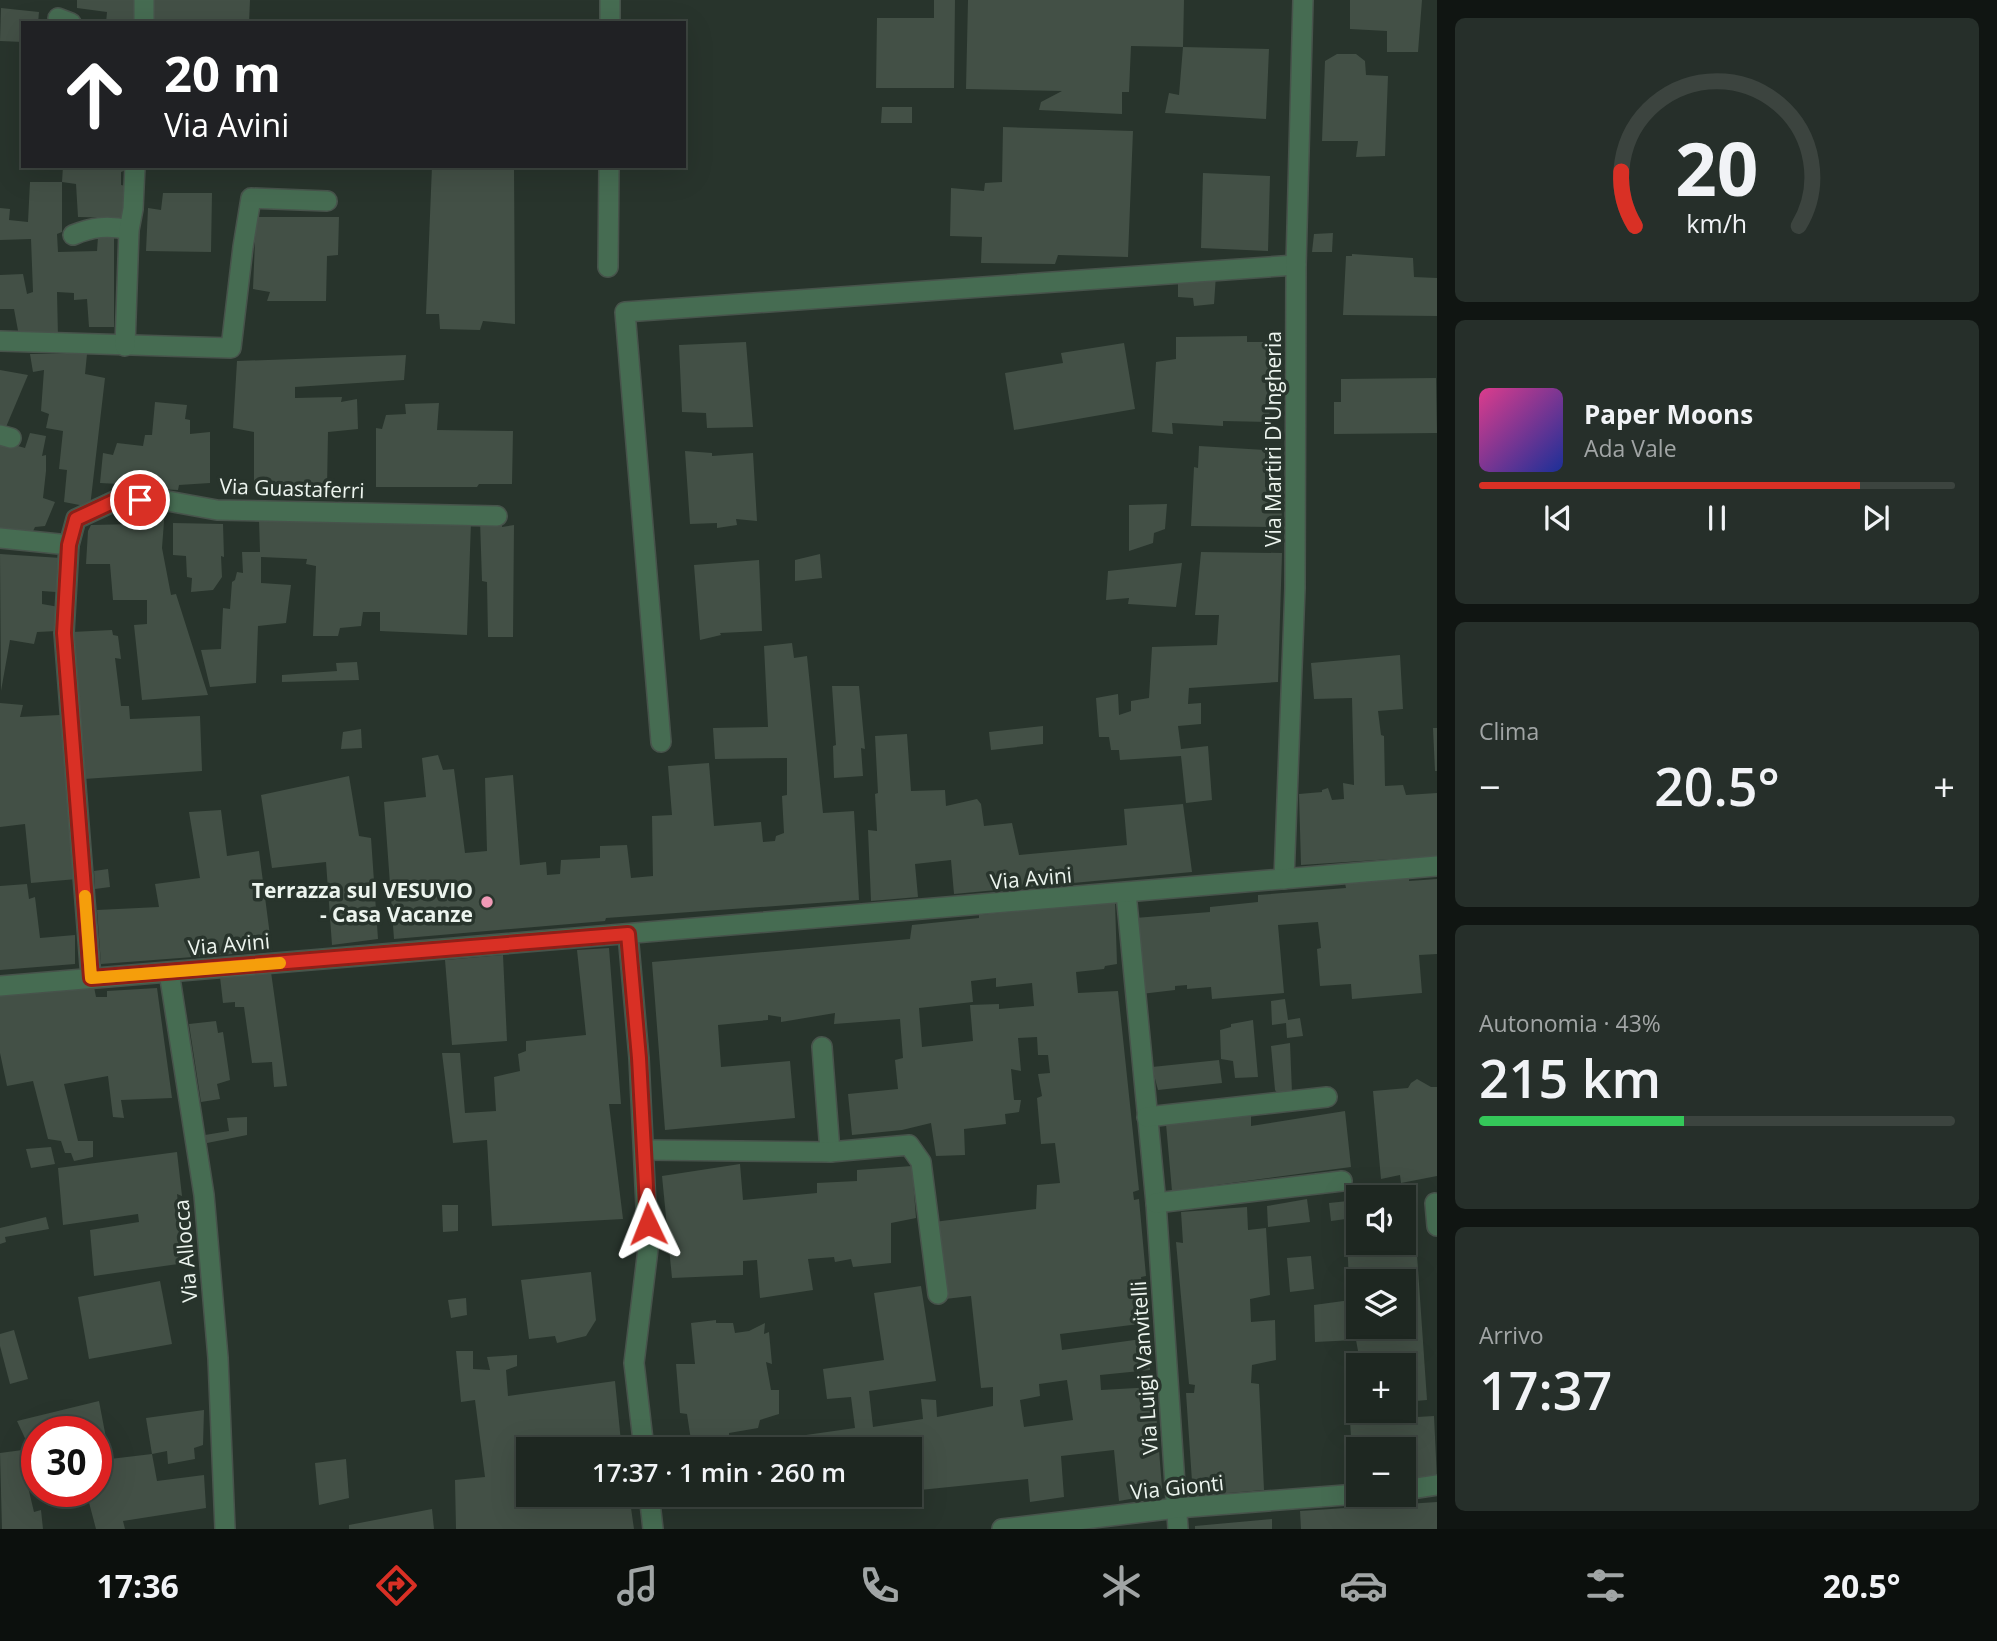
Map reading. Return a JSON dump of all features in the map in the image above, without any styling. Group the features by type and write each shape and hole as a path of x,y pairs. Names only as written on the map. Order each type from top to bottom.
{"street":[{"path":"144,0 144,21"},
{"path":"610,0 610,21"},
{"name":"Via Martiri D'Ungheria","path":"1284,878 1295,589 1296,265 1303,0"},
{"path":"125,346 129,230 135,168"},
{"path":"608,267 609,168"},
{"path":"0,341 231,348 251,198 327,201"},
{"path":"73,235 88,229 111,226 129,230"},
{"path":"660,742 625,312 1296,265"},
{"name":"Via Guastaferri","path":"91,978 64,633 69,545 76,519 119,499 162,500 217,510 497,516"},
{"path":"0,538 69,545"},
{"name":"Via Avini","path":"0,986 1437,866"},
{"name":"Via Luigi Vanvitelli","path":"1126,893 1156,1203 1178,1529"},
{"path":"628,934 645,1150 648,1249 634,1363 643,1437"},
{"name":"Via Allocca","path":"169,972 204,1195 218,1358 225,1529"},
{"path":"822,1047 830,1152"},
{"path":"1147,1116 1327,1097"},
{"path":"645,1150 830,1152 909,1145 921,1162 938,1294"},
{"path":"1156,1203 1342,1181"},
{"path":"1435,1203 1437,1226"},
{"path":"1416,1488 1437,1485"},
{"name":"Via Gionti","path":"1002,1529 1177,1508 1346,1495"},
{"path":"650,1507 653,1529"}],"building":[{"path":"77,0 137,0 135,21 106,21 107,12 77,8"},
{"path":"153,0 250,0 249,21 151,21"},
{"path":"934,0 955,0 954,88 876,88 877,18 934,18"},
{"path":"968,0 1184,0 1183,47 1131,46 1129,92 1122,92 1122,114 1039,110 1041,102 1062,91 966,89"},
{"path":"1350,0 1422,0 1418,52 1387,52 1387,31 1350,29"},
{"path":"1,8 39,12 38,21 21,21 21,42 0,41"},
{"path":"1183,47 1269,49 1266,119 1165,113 1169,93 1179,95"},
{"path":"1337,54 1356,54 1365,61 1366,75 1388,76 1385,156 1356,157 1358,141 1322,141 1325,61"},
{"path":"882,107 912,107 912,123 881,123"},
{"path":"1003,127 1133,131 1128,257 1058,255 1055,264 981,263 982,237 950,236 951,188 984,191 985,183 1002,182"},
{"path":"63,168 126,168 121,172 121,185 126,186 125,218 78,217 76,184 62,182"},
{"path":"432,168 514,168 515,324 483,321 480,330 440,329 439,314 426,314"},
{"path":"1203,173 1270,176 1268,251 1201,248"},
{"path":"30,182 62,182 62,232 57,234 58,252 97,251 98,237 114,238 114,327 89,327 87,299 74,300 74,293 57,292 58,337 19,336 14,309 0,309 0,275 23,274 27,294 33,292 31,239 0,240 0,208 10,209 9,220 28,222"},
{"path":"163,193 212,193 211,252 146,251 148,208 161,210"},
{"path":"256,217 339,217 338,255 327,256 326,301 267,301 270,292 253,289"},
{"path":"1333,233 1332,252 1312,252 1314,234"},
{"path":"1352,254 1413,258 1414,277 1437,278 1437,316 1343,315 1346,256"},
{"path":"1216,275 1214,304 1194,306 1193,298 1178,297 1178,279"},
{"path":"1247,336 1247,342 1273,342 1269,422 1223,421 1223,426 1172,423 1173,434 1152,432 1156,362 1176,359 1176,337"},
{"path":"746,342 753,427 707,428 706,413 682,412 679,345"},
{"path":"1124,343 1135,409 1014,430 1005,373 1063,363 1061,353"},
{"path":"30,354 87,354 85,374 105,378 90,507 64,502 67,470 59,469 63,431 46,428 49,414 41,411 44,370 33,372"},
{"path":"406,355 404,380 295,387 295,398 342,397 341,402 357,399 358,429 328,432 327,488 254,487 254,432 233,428 237,361"},
{"path":"0,370 28,375 6,427 0,425"},
{"path":"1436,378 1437,433 1334,434 1334,402 1341,402 1341,379"},
{"path":"155,402 187,405 185,419 190,420 190,434 210,432 210,483 179,485 178,490 157,489 157,486 100,483 103,453 113,455 117,443 143,446 145,435 152,435"},
{"path":"439,403 437,430 513,431 512,484 479,484 477,487 376,487 376,428 382,429 386,415 406,414 405,404"},
{"path":"30,433 46,436 42,456 46,455 43,498 55,502 45,526 35,527 30,537 0,532 0,441 25,448"},
{"path":"1199,446 1265,450 1265,487 1283,487 1281,527 1191,526 1194,467 1198,468"},
{"path":"685,451 712,453 712,456 753,453 757,521 736,519 737,525 717,528 717,523 690,524"},
{"path":"1167,504 1165,529 1154,533 1153,543 1129,551 1129,505"},
{"path":"139,505 165,508 162,548 171,595 176,594 208,695 142,700 134,625 147,624 147,600 113,600 110,564 86,564 88,531 91,525 137,524"},
{"path":"259,520 471,522 467,635 380,631 380,612 363,612 361,626 340,628 338,636 313,636 316,566 306,564 307,559 261,557 261,583 291,585 286,623 258,626 256,683 210,687 201,650 221,649 223,608 230,609 232,582 237,572 243,573 242,552 260,552"},
{"path":"480,520 502,521 502,527 514,525 513,637 488,637 487,582 482,581"},
{"path":"173,523 223,524 222,577 213,590 191,592 192,578 187,577 186,556 173,555"},
{"path":"1201,552 1282,553 1278,682 1189,688 1188,704 1201,703 1201,724 1178,726 1181,749 1208,746 1212,800 1186,803 1181,756 1120,760 1119,750 1111,750 1109,737 1099,737 1096,698 1118,694 1119,715 1131,711 1131,701 1149,698 1152,647 1217,645 1219,615 1195,615"},
{"path":"0,554 61,558 56,592 42,591 42,604 59,607 57,631 37,632 34,644 10,640 1,691"},
{"path":"820,554 822,578 795,581 795,560"},
{"path":"759,560 762,631 720,633 721,635 700,640 694,565"},
{"path":"1182,563 1176,607 1128,604 1129,598 1106,600 1108,571"},
{"path":"112,630 113,635 118,636 121,659 115,658 121,706 129,706 130,719 200,716 202,771 84,779 72,632"},
{"path":"792,643 794,658 807,656 823,813 854,811 859,900 606,918 605,921 394,939 384,802 426,797 422,758 438,755 443,770 454,769 465,853 487,851 485,778 513,775 520,865 546,862 547,875 560,874 561,860 600,858 600,846 627,845 631,878 653,876 652,816 672,815 668,766 709,763 714,826 761,822 763,842 775,841 776,836 784,833 782,796 787,795 787,758 715,759 713,728 768,727 764,646"},
{"path":"1400,655 1403,709 1378,711 1381,735 1384,736 1385,786 1403,785 1406,795 1437,793 1437,856 1301,865 1299,794 1322,792 1328,788 1332,800 1344,799 1343,783 1354,785 1352,698 1314,699 1311,663"},
{"path":"357,662 359,680 282,682 282,675 337,671 336,663"},
{"path":"832,686 859,686 865,749 861,748 863,776 834,778 833,746 836,745"},
{"path":"0,703 23,705 20,717 60,715 77,879 31,883 25,824 0,827"},
{"path":"1043,726 1043,744 991,750 989,732"},
{"path":"1433,728 1437,728 1437,771 1435,771"},
{"path":"361,729 362,748 341,749 343,732"},
{"path":"907,734 911,791 945,790 946,806 977,799 981,804 984,826 1012,823 1019,855 1127,845 1124,809 1183,804 1192,872 954,894 951,860 915,864 918,897 871,901 868,830 877,831 875,736"},
{"path":"349,776 359,836 371,838 378,939 332,945 326,862 272,868 261,795"},
{"path":"221,810 227,856 259,851 272,951 101,964 97,910 159,907 155,884 200,878 189,812"},
{"path":"108,869 110,887 95,889 94,871"},
{"path":"1409,877 1409,881 1437,879 1437,954 1419,955 1422,993 1352,999 1351,984 1320,986 1317,949 1321,948 1318,922 1278,925 1284,993 1212,999 1211,987 1187,989 1187,985 1175,986 1175,990 1141,994 1135,918 1210,912 1210,907 1258,902 1258,895 1346,888 1345,883"},
{"path":"27,884 29,899 35,897 40,938 75,935 75,964 0,970 0,886"},
{"path":"1115,902 1117,964 1105,966 1104,969 1076,972 1078,993 1118,991 1139,1190 1133,1192 1134,1200 1139,1199 1146,1276 1141,1277 1144,1300 1148,1299 1147,1323 1060,1334 1062,1350 1149,1338 1150,1370 1100,1375 1101,1390 1154,1387 1162,1488 1158,1494 1119,1501 1114,1450 1061,1456 1064,1497 1030,1502 1028,1479 922,1490 922,1437 806,1437 855,1428 851,1397 827,1399 823,1369 884,1360 874,1293 921,1286 936,1381 869,1391 873,1427 923,1419 921,1399 936,1400 937,1417 993,1406 993,1387 981,1388 971,1296 945,1299 934,1222 1036,1209 1037,1185 1060,1183 1055,1143 1041,1144 1037,1098 1042,1096 1038,1074 1050,1073 1048,1055 1038,1055 1037,1037 1018,1038 1021,1071 1011,1069 1014,1100 1021,1100 1019,1112 1005,1114 1006,1124 964,1129 965,1155 936,1156 931,1123 902,1130 852,1135 848,1094 898,1089 895,1060 903,1058 900,1019 834,1024 835,1013 781,1022 781,1017 768,1015 768,1020 718,1025 721,1067 790,1061 795,1118 665,1130 652,962 910,939 912,925 979,918 979,915","holes":["996,978 996,987 1032,983 1034,1006 999,1009 999,1004 970,1005 973,1041 922,1047 919,1008 973,1002 971,981","1067,1380 1073,1420 1024,1427 1020,1400 1040,1396 1039,1384"]},
{"path":"609,948 621,1104 609,1104 623,1219 492,1226 487,1140 453,1143 442,1053 460,1053 465,1113 496,1111 494,1077 520,1071 518,1054 526,1051 526,1041 586,1035 577,950"},
{"path":"503,955 507,1041 452,1045 445,960"},
{"path":"271,972 287,1086 274,1087 272,1062 252,1063 244,1007 235,1007 235,1002 223,1003 220,977"},
{"path":"94,987 96,997 107,997 107,991 157,988 172,1098 121,1100 124,1118 113,1117 108,1076 64,1084 78,1141 93,1141 93,1157 74,1161 71,1153 65,1153 61,1141 48,1139 33,1081 7,1086 0,1053 0,996"},
{"path":"1285,999 1288,1020 1300,1018 1303,1036 1287,1038 1286,1023 1272,1025 1271,1001"},
{"path":"1253,1020 1258,1077 1235,1078 1233,1061 1221,1059 1220,1030 1231,1027 1231,1024"},
{"path":"216,1021 218,1033 223,1032 230,1080 217,1084 220,1099 201,1102 189,1024"},
{"path":"1290,1043 1292,1093 1278,1094 1275,1090 1271,1046"},
{"path":"1219,1060 1222,1083 1158,1090 1152,1067"},
{"path":"1417,1079 1431,1087 1437,1087 1437,1176 1401,1183 1400,1175 1381,1179 1373,1091 1408,1088"},
{"path":"1345,1111 1351,1167 1172,1191 1166,1124 1251,1116 1251,1126"},
{"path":"247,1117 247,1135 207,1143 205,1135 229,1131 227,1118"},
{"path":"51,1147 55,1164 31,1168 26,1149"},
{"path":"177,1152 182,1196 177,1194 185,1263 94,1276 90,1230 139,1222 138,1214 63,1225 58,1168"},
{"path":"740,1164 743,1200 817,1193 817,1183 857,1181 857,1170 912,1166 916,1218 891,1223 891,1263 853,1267 851,1259 835,1262 834,1257 808,1259 813,1290 760,1298 757,1260 743,1261 743,1275 672,1278 662,1176"},
{"path":"1307,1199 1310,1222 1268,1227 1267,1206"},
{"path":"1346,1201 1346,1219 1331,1221 1329,1203"},
{"path":"442,1205 458,1205 458,1231 443,1232"},
{"path":"1247,1207 1248,1230 1266,1228 1270,1295 1250,1299 1251,1322 1275,1320 1276,1360 1252,1365 1251,1383 1259,1384 1264,1490 1193,1496 1186,1393 1194,1393 1195,1385 1189,1384 1176,1242 1183,1243 1181,1212"},
{"path":"46,1217 49,1229 5,1237 6,1242 0,1244 0,1228"},
{"path":"1416,1240 1427,1400 1416,1401 1416,1353 1358,1353 1356,1340 1315,1342 1314,1305 1346,1301 1346,1339 1416,1339 1416,1269 1348,1269 1348,1255 1416,1255"},
{"path":"1311,1256 1314,1289 1290,1292 1287,1258"},
{"path":"591,1272 596,1320 586,1336 557,1343 555,1336 529,1339 521,1280"},
{"path":"160,1281 172,1344 89,1359 78,1297"},
{"path":"466,1298 467,1315 451,1318 448,1300"},
{"path":"716,1320 716,1323 733,1323 735,1333 749,1331 765,1323 764,1334 769,1332 772,1364 766,1362 771,1390 779,1390 779,1414 760,1420 758,1428 729,1433 729,1437 690,1437 687,1414 680,1413 676,1364 695,1364 691,1323"},
{"path":"14,1330 28,1379 10,1384 0,1346 0,1334"},
{"path":"456,1351 473,1351 473,1369 490,1370 487,1357 517,1355 517,1366 506,1370 508,1396 615,1381 621,1437 516,1437 516,1507 631,1507 634,1529 456,1529 455,1480 485,1477 475,1400 461,1402"},
{"path":"99,1401 102,1416 38,1416"},
{"path":"204,1410 203,1445 194,1448 195,1459 168,1464 167,1451 152,1454 146,1418"},
{"path":"1434,1416 1437,1479 1416,1481 1416,1437 1351,1437 1350,1423 1416,1423 1416,1417"},
{"path":"21,1450 21,1507 33,1507 34,1512 41,1510 43,1529 2,1529 0,1453"},
{"path":"152,1454 157,1481 204,1475 206,1508 123,1521 125,1529 96,1529 90,1507 112,1507 112,1459"},
{"path":"346,1459 349,1498 319,1505 315,1463"},
{"path":"1437,1502 1437,1529 1301,1529 1300,1511 1416,1507 1416,1503"},
{"path":"432,1509 434,1529 349,1529 349,1525"},
{"path":"1272,1519 1272,1529 1195,1529 1195,1526"}],"slow traffic":[{"path":"85,896 91,978 280,963"}],"place":[{"name":"Terrazza sul VESUVIO - Casa Vacanze","path":"487,902"}],"route":[{"path":"140,500 119,499 76,519 69,545 64,633 91,978 628,934 639,1058 648,1224"}]}
